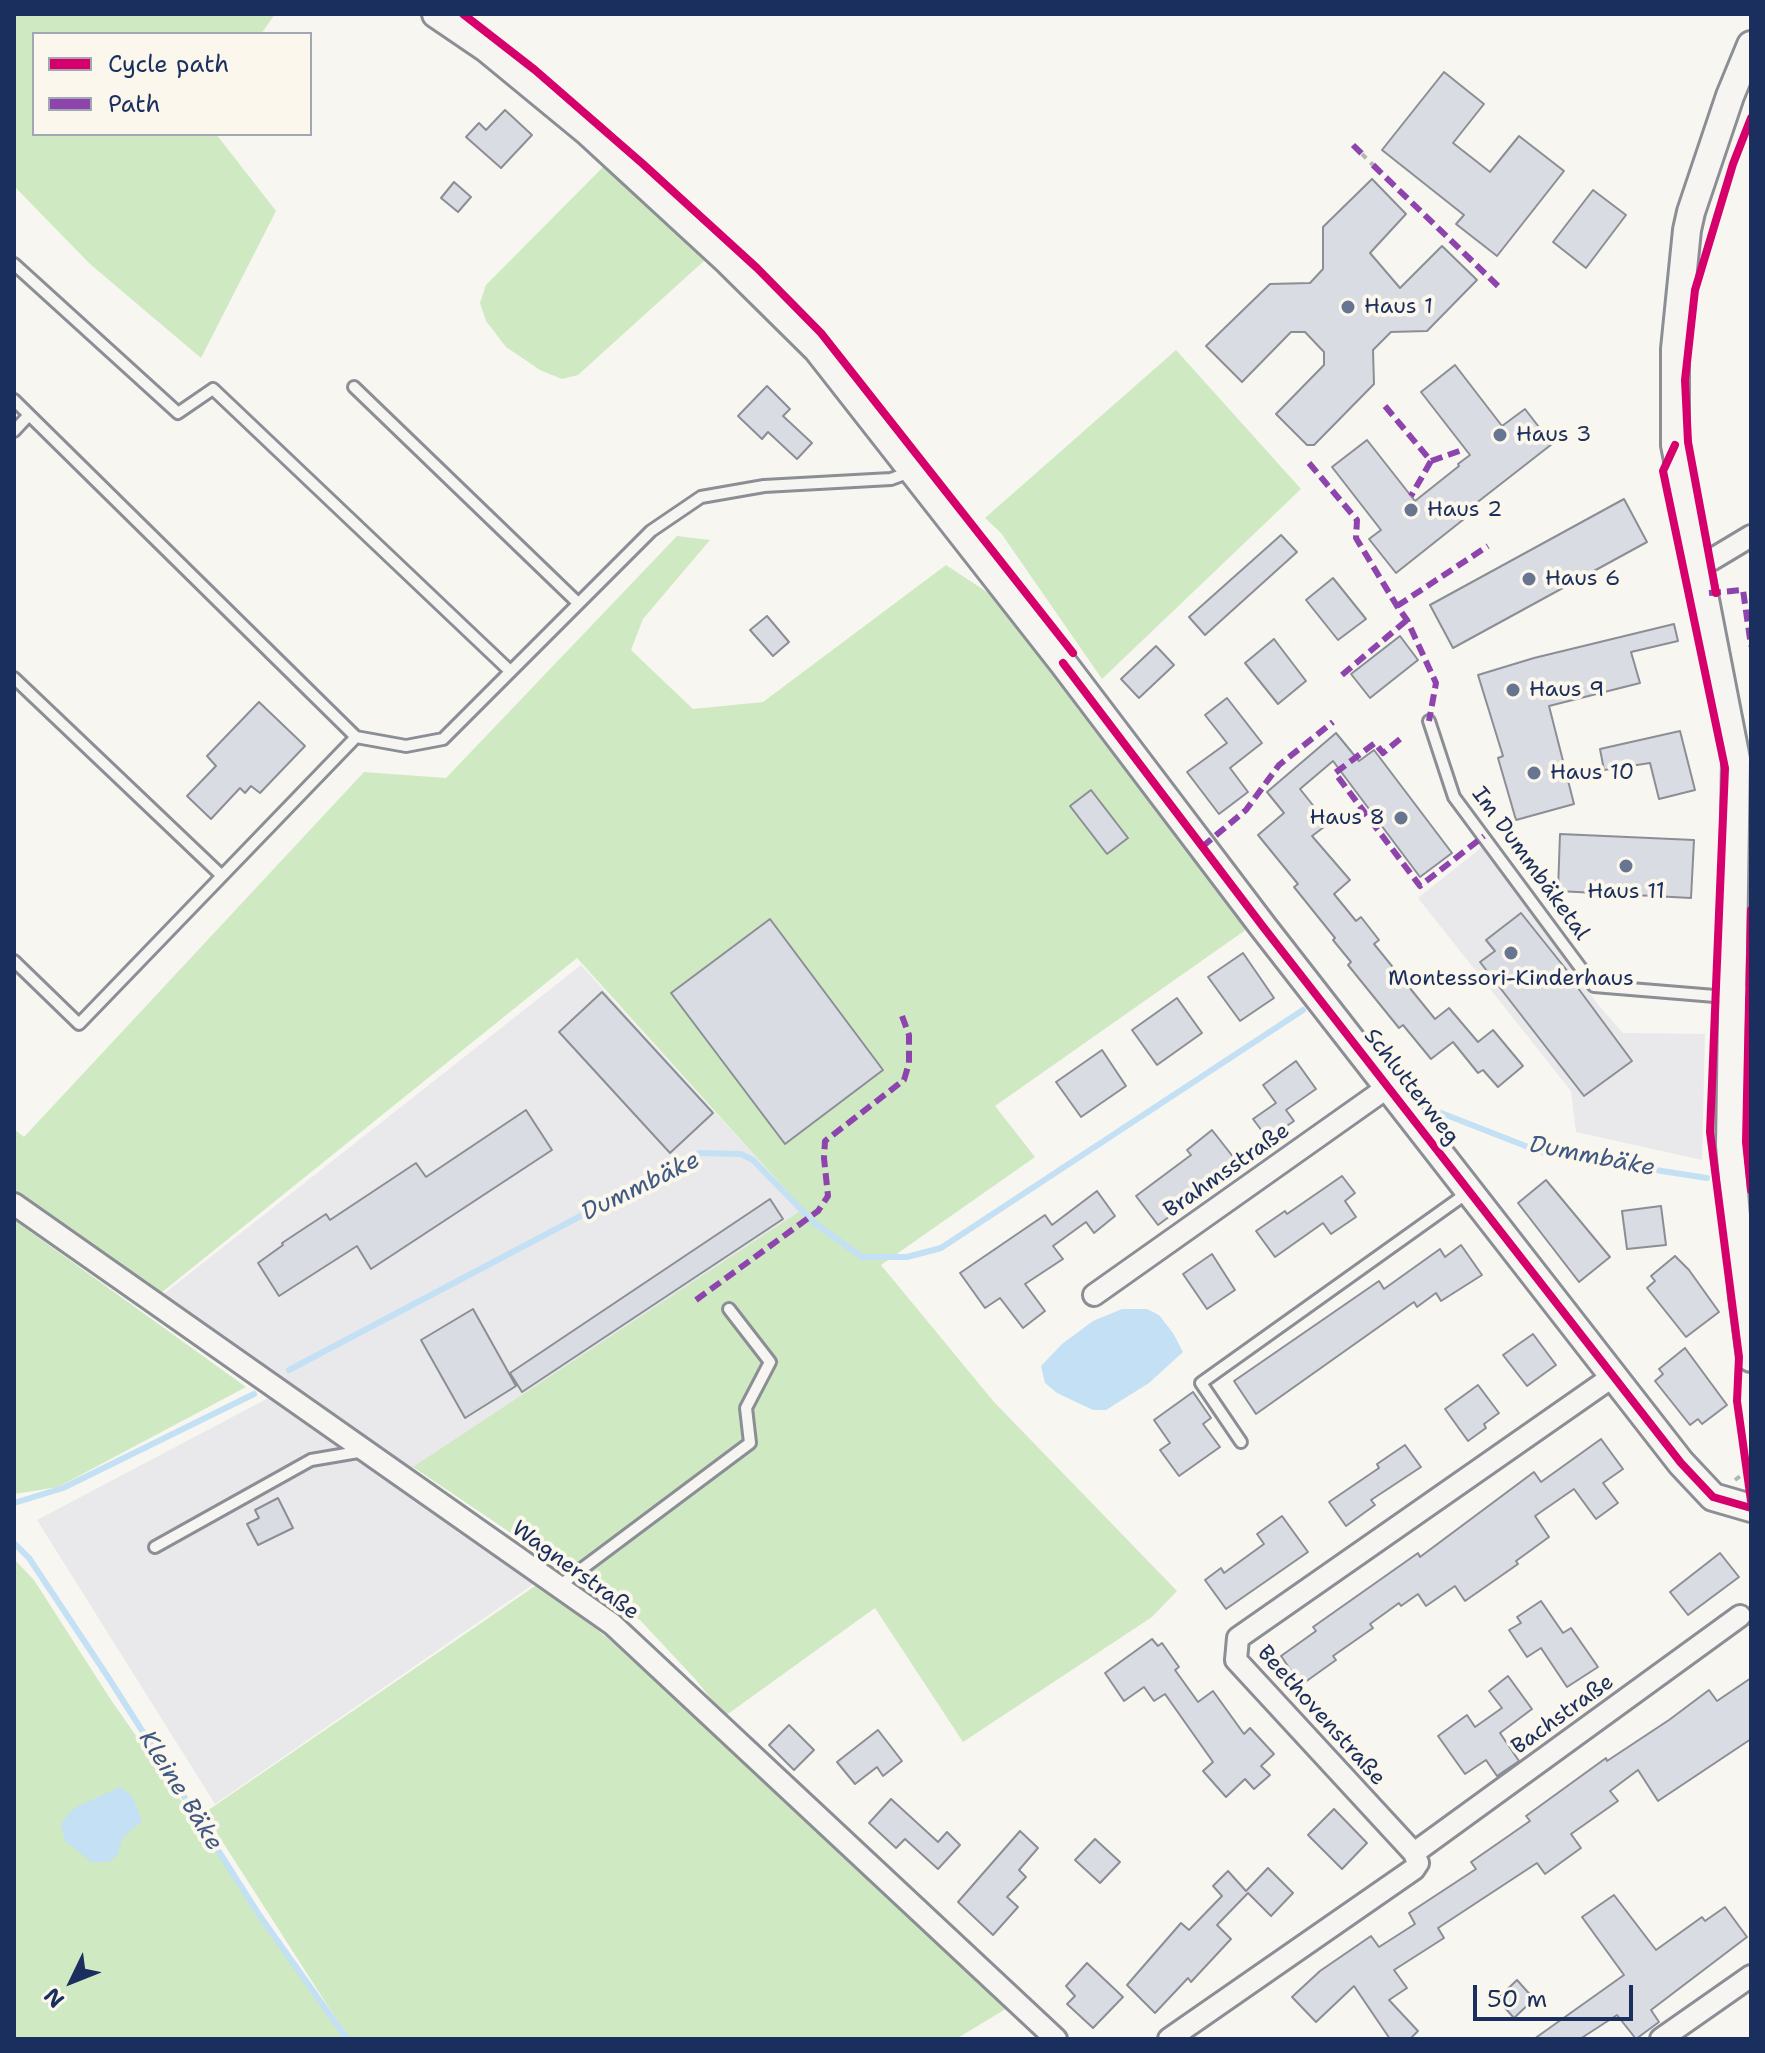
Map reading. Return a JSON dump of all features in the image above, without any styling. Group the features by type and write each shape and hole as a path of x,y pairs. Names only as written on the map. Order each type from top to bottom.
{"street":[{"name":"Schlutterweg","path":"436,14 486,48 588,132 728,261 817,349 1612,1377 1704,1489 1722,1501 1751,1508"},
{"path":"1751,45 1730,96 1691,212 1675,349 1675,445 1736,759 1743,991 1730,1145 1751,1358"},
{"path":"1698,562 1711,560 1751,536"},
{"name":"Brahmsstraße","path":"1094,1295 1388,1087"},
{"name":"Wagnerstraße","path":"14,1204 612,1624 1056,2039"},
{"name":"Beethovenstraße","path":"1414,1853 1236,1660 1238,1638 1612,1377"},
{"name":"Bachstraße","path":"1414,1853 1740,1616"},
{"path":"1169,2039 1414,1869 1418,1863 1414,1853"},
{"path":"1661,2039 1751,1976"}],"lane":[{"path":"14,264 178,413 213,389 510,671"},
{"path":"354,387 578,603"},
{"path":"14,400 356,737 406,746 443,739 651,531 701,497 764,486 891,479 913,470"},
{"path":"14,431 29,415"},
{"path":"14,678 221,875"},
{"name":"Im Dummbäketal","path":"1429,721 1454,797 1594,986 1715,996 1743,991"},
{"path":"14,961 79,1024 356,737"},
{"path":"1241,1442 1201,1383 1470,1191"},
{"path":"559,1586 750,1443 746,1408 770,1362 729,1309"},
{"path":"155,1547 311,1460 366,1451"}],"path":[{"path":"1362,154 1373,165"}],"shaded area":[{"name":"Montessori-Kinderhaus","path":"1482,847 1600,1007 1623,1033 1705,1034 1702,1160 1576,1132 1571,1091 1418,898"},
{"path":"581,965 803,1209 392,1482 535,1583 215,1804 37,1520 293,1385 161,1296"}],"green space":[{"path":"14,14 275,14 262,32 32,32 32,136 218,136 276,211 201,358 90,264 14,186"},
{"path":"605,165 705,260 578,375 562,379 540,370 506,347 486,321 480,303 486,285"},
{"path":"1176,350 1301,489 1102,679 1001,533 985,518"},
{"path":"677,536 710,540 643,619 631,650 693,709 763,702 946,565 993,596 1078,702 1247,929 995,1106 1035,1157 881,1265 994,1402 1177,1591 1152,1617 963,1742 875,1608 725,1716 640,1620 413,1467 803,1209 577,958 156,1297 14,1194 14,1129 24,1137 364,772 446,778","holes":["770,919 883,1070 785,1144 671,993"]},
{"path":"14,1220 246,1387 58,1487 14,1494"},
{"path":"14,1559 34,1580 111,1700 348,2039 14,2039"},
{"path":"538,1584 610,1640 687,1710 712,1726 1009,2007 956,2039 349,2039 204,1813"}],"water":[{"path":"1122,1309 1147,1309 1159,1315 1183,1352 1149,1383 1106,1410 1093,1410 1057,1393 1045,1383 1041,1366 1062,1344 1093,1321"},
{"path":"120,1787 132,1796 142,1821 123,1837 117,1856 108,1862 92,1862 65,1841 61,1824 74,1808"}],"building":[{"path":"1444,72 1484,104 1453,143 1490,172 1519,136 1564,171 1497,256 1456,224 1464,215 1382,150"},
{"path":"505,110 532,135 501,168 466,137 479,123 486,130"},
{"name":"Haus 1","path":"1372,179 1406,214 1370,253 1400,288 1442,246 1477,280 1427,331 1391,332 1373,350 1374,384 1314,445 1307,445 1276,414 1324,365 1324,352 1305,332 1291,332 1242,382 1206,346 1270,284 1310,283 1323,269 1323,227"},
{"path":"454,182 471,197 458,212 441,198"},
{"path":"1593,190 1626,215 1586,268 1553,242"},
{"path":"1455,365 1502,426 1525,409 1552,444 1461,515 1464,519 1396,573 1369,539 1381,530 1332,467 1367,440 1415,501 1459,466 1470,455 1421,392"},
{"path":"767,386 790,409 783,416 812,443 797,459 768,432 762,439 738,416"},
{"name":"Haus 6","path":"1624,499 1647,542 1453,648 1430,605"},
{"path":"1281,535 1297,552 1205,635 1189,617"},
{"path":"1333,578 1366,619 1338,640 1306,600"},
{"path":"767,616 789,642 773,656 750,630"},
{"path":"1674,624 1678,641 1631,652 1640,683 1549,706 1574,804 1516,820 1498,758 1503,756 1478,675"},
{"path":"1400,636 1418,660 1370,698 1351,674"},
{"path":"1274,639 1306,681 1278,704 1245,663"},
{"path":"1156,646 1174,665 1139,698 1121,679"},
{"path":"1227,698 1262,743 1230,768 1248,792 1219,814 1187,772 1227,743 1205,715"},
{"path":"259,702 305,746 260,793 251,786 245,793 240,788 211,819 187,796 216,766 207,756"},
{"path":"1680,731 1695,790 1659,799 1650,763 1604,770 1600,749"},
{"path":"1336,733 1359,761 1374,750 1452,853 1420,877 1333,761 1300,789 1328,824 1312,836 1350,880 1334,894 1356,921 1361,917 1379,940 1374,944 1435,1019 1449,1008 1478,1042 1493,1030 1523,1066 1498,1087 1483,1070 1478,1073 1453,1042 1431,1059 1403,1025 1399,1028 1348,965 1351,962 1333,940 1335,938 1294,887 1298,884 1258,835 1284,813 1267,792"},
{"path":"1091,790 1128,838 1107,854 1070,806"},
{"name":"Haus 11","path":"1560,834 1694,840 1691,898 1558,891"},
{"path":"1521,913 1577,983 1632,1061 1584,1096 1480,962 1495,951 1486,940"},
{"path":"770,919 883,1070 785,1144 671,993"},
{"path":"1243,953 1274,998 1240,1021 1208,977"},
{"path":"602,992 713,1113 670,1153 559,1032"},
{"path":"1177,998 1202,1033 1157,1065 1132,1030"},
{"path":"1102,1050 1126,1086 1081,1117 1056,1082"},
{"path":"1296,1061 1316,1089 1286,1110 1294,1121 1268,1139 1253,1119 1276,1103 1263,1085"},
{"path":"526,1110 552,1150 371,1269 357,1246 279,1296 258,1263 282,1243 326,1214 330,1220 416,1163 426,1177"},
{"path":"1212,1130 1234,1158 1189,1193 1193,1199 1158,1225 1136,1196 1191,1155 1187,1150"},
{"path":"1342,1176 1355,1193 1345,1201 1356,1217 1331,1234 1323,1223 1275,1257 1256,1231"},
{"path":"1546,1180 1610,1257 1579,1282 1518,1203"},
{"path":"1097,1191 1115,1216 1094,1233 1086,1222 1053,1246 1063,1259 1025,1284 1045,1311 1023,1328 1000,1298 985,1308 960,1273 1045,1215 1052,1225"},
{"path":"770,1199 783,1219 522,1392 510,1373"},
{"path":"1661,1206 1666,1245 1627,1249 1622,1211"},
{"path":"1461,1245 1482,1275 1441,1301 1436,1293 1417,1307 1414,1302 1256,1414 1234,1381 1379,1281 1384,1289 1440,1249 1445,1257"},
{"path":"1212,1254 1235,1290 1207,1309 1183,1274"},
{"path":"1675,1256 1719,1312 1686,1337 1647,1288 1655,1281 1651,1276"},
{"path":"473,1309 516,1386 465,1418 421,1340"},
{"path":"1533,1334 1556,1365 1527,1386 1503,1355"},
{"path":"1685,1348 1727,1405 1702,1424 1698,1419 1690,1425 1655,1381 1663,1374 1659,1369"},
{"path":"1478,1385 1499,1413 1484,1424 1486,1428 1468,1441 1445,1409"},
{"path":"1193,1392 1211,1418 1203,1424 1220,1447 1179,1476 1160,1450 1170,1443 1154,1420"},
{"path":"1601,1439 1623,1469 1603,1483 1618,1503 1596,1519 1574,1489 1535,1516 1549,1537 1516,1561 1518,1564 1465,1601 1455,1586 1426,1606 1418,1594 1401,1606 1399,1603 1370,1624 1373,1628 1333,1656 1336,1660 1301,1685 1281,1656 1316,1631 1313,1627 1418,1553 1420,1557 1534,1472 1541,1482"},
{"path":"1405,1445 1421,1467 1371,1500 1375,1505 1346,1526 1329,1502 1379,1468 1377,1464"},
{"path":"278,1498 293,1528 258,1545 247,1524 259,1518 255,1510"},
{"path":"1282,1516 1308,1552 1226,1609 1205,1580 1221,1568 1224,1573 1264,1544 1257,1534"},
{"path":"1720,1553 1739,1577 1688,1615 1670,1592"},
{"path":"1541,1601 1563,1633 1571,1628 1598,1667 1567,1687 1541,1648 1527,1657 1509,1630 1521,1623 1517,1617"},
{"path":"1152,1639 1158,1646 1162,1643 1179,1667 1175,1670 1198,1702 1213,1691 1244,1734 1250,1728 1274,1754 1261,1766 1270,1775 1254,1789 1245,1779 1226,1797 1203,1771 1213,1762 1165,1694 1154,1701 1144,1687 1124,1701 1105,1673"},
{"path":"1508,1676 1532,1709 1500,1733 1519,1761 1497,1776 1486,1760 1465,1774 1438,1736 1467,1715 1475,1727 1502,1708 1489,1691"},
{"path":"1751,1678 1751,1739 1658,1801 1638,1770 1610,1791 1618,1801 1571,1834 1581,1848 1545,1874 1537,1863 1438,1928 1444,1938 1394,1970 1407,1988 1389,2000 1418,2031 1410,2039 1390,2039 1354,1986 1316,2022 1292,1997 1320,1971 1371,1936 1379,1947 1415,1924 1409,1913 1476,1869 1471,1862 1530,1821 1526,1816 1606,1758 1607,1761 1709,1690 1717,1701"},
{"path":"789,1725 814,1750 794,1770 769,1745"},
{"path":"878,1730 902,1761 883,1776 877,1767 855,1784 837,1762"},
{"path":"891,1799 938,1842 947,1832 960,1845 938,1869 905,1839 896,1848 869,1823"},
{"path":"1334,1809 1367,1843 1342,1869 1308,1835"},
{"path":"1020,1831 1038,1848 1019,1870 1026,1877 1007,1897 1018,1907 993,1935 958,1902"},
{"path":"1095,1839 1120,1862 1100,1883 1075,1860"},
{"path":"1268,1868 1293,1893 1271,1916 1248,1893 1217,1925 1231,1939 1191,1982 1188,1978 1155,2013 1127,1985 1181,1923 1189,1930 1222,1896 1213,1886 1228,1871 1246,1891"},
{"path":"1614,1895 1656,1950 1702,1917 1705,1921 1725,1907 1747,1937 1651,2010 1659,2022 1636,2039 1617,2015 1580,2039 1534,2039 1624,1975 1582,1917"},
{"path":"1087,1963 1123,1997 1093,2028 1067,2004 1075,1996 1066,1986"},
{"path":"1517,1980 1534,1999 1514,2018 1497,1999"}],"waterway":[{"name":"Dummbäke","path":"289,1370 700,1153 741,1154 753,1160 813,1222 862,1257 907,1257 941,1248 1303,1010"},
{"name":"Dummbäke","path":"1436,1111 1541,1152 1707,1178"},
{"name":"Dummbäke","path":"14,1503 63,1488 254,1394"},
{"name":"Kleine Bäke","path":"14,1543 29,1558 260,1916 347,2039"}],"marked path":[{"path":"1353,145 1362,154"},
{"path":"1373,165 1498,286"},
{"path":"1385,406 1431,461 1411,496"},
{"path":"1431,461 1465,449"},
{"path":"1309,463 1357,520 1356,538 1407,620 1436,683 1429,721"},
{"path":"1397,606 1488,546"},
{"path":"1709,593 1743,590 1751,646"},
{"path":"1342,675 1407,620"},
{"path":"1202,847 1246,810 1279,765 1333,722"},
{"path":"1400,739 1383,753 1375,743 1335,773 1420,886 1484,836"},
{"path":"696,1300 818,1211 828,1196 825,1141 904,1080 909,1063 909,1035 902,1016"}],"cycle path":[{"path":"463,14 535,70 643,164 757,268 821,333 1073,653"},
{"path":"1716,593 1688,442 1685,380 1695,290 1733,164 1751,118"},
{"path":"1675,445 1663,471 1725,768 1710,1132 1739,1357 1737,1401 1751,1501"},
{"path":"1063,663 1264,928 1681,1463 1713,1497 1751,1508"},
{"path":"1751,910 1746,1142 1751,1190"}],"place":[{"name":"Haus 1","path":"1348,307"},
{"name":"Haus 3","path":"1500,435"},
{"name":"Haus 2","path":"1411,510"},
{"name":"Haus 6","path":"1529,579"},
{"name":"Haus 9","path":"1513,690"},
{"name":"Haus 10","path":"1534,773"},
{"name":"Haus 8","path":"1401,818"},
{"name":"Haus 11","path":"1626,866"},
{"name":"Montessori-Kinderhaus","path":"1511,953"}]}
